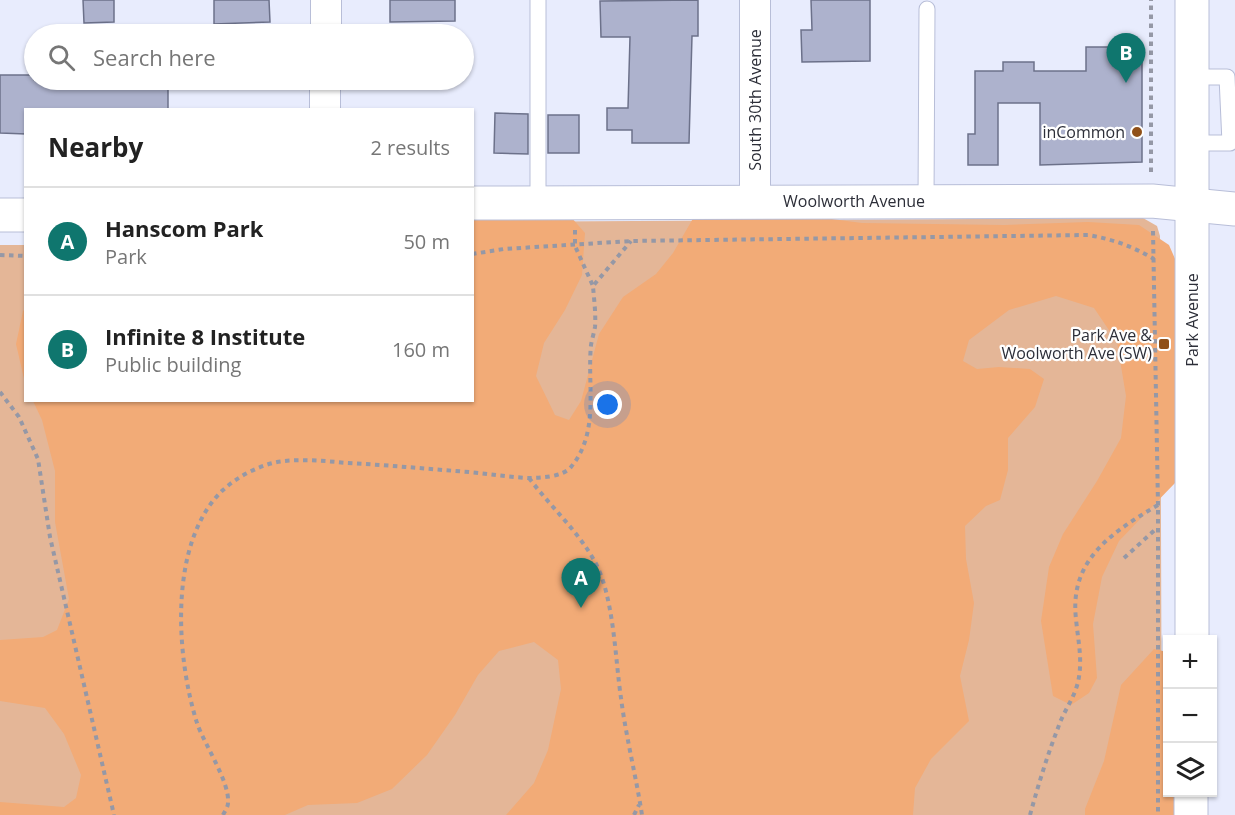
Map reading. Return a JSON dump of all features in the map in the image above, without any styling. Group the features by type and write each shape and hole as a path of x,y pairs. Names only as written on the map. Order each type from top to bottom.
{"street":[{"path":"326,0 326,24"},
{"name":"South 30th Avenue","path":"755,0 755,201"},
{"name":"Park Avenue","path":"1192,0 1192,635"},
{"path":"326,90 326,108"},
{"name":"Woolworth Avenue","path":"474,203 1152,201 1235,209"},
{"path":"0,215 24,215"},
{"path":"1191,797 1191,815"}],"lane":[{"path":"538,0 538,202"},
{"path":"926,201 927,9"},
{"path":"1192,77 1227,77 1232,145 1192,143"}],"path":[{"path":"1152,0 1152,201 1158,505 1158,815"},
{"path":"223,815 228,804 228,795 195,716 184,668 181,640 181,605 192,541 199,520 217,497 239,478 282,461 311,460 395,465 529,478 555,475 569,470 580,453 592,404 591,345 595,325 593,286 575,246 575,202"},
{"path":"474,254 504,249 631,241 1088,235 1115,240 1137,249 1154,260"},
{"path":"593,286 631,241"},
{"path":"0,255 24,256"},
{"path":"0,393 19,417 38,459 50,537 114,815"},
{"path":"529,478 577,534 595,561 602,580 608,604 621,698 642,815"},
{"path":"1030,815 1058,725 1077,684 1081,665 1074,601 1080,577 1094,552 1119,529 1158,505"},
{"path":"1124,558 1158,528"},
{"path":"634,815 640,803"}],"shaded area":[{"path":"474,209 571,217 585,233 582,275 565,310 544,343 536,376 555,415 569,420 581,401 599,334 623,297 656,274 673,253 695,215 809,216 862,223 1004,225 1088,222 1139,225 1169,245 1179,268 1180,447 1175,483 1119,541 1102,577 1093,624 1097,678 1089,693 1071,705 1053,696 1041,621 1049,567 1063,534 1121,438 1126,396 1117,342 1094,308 1056,296 1009,310 969,340 963,361 977,369 999,367 1030,369 1044,379 1035,407 1008,438 1008,470 1000,500 986,506 965,526 966,559 974,603 969,640 960,676 969,721 931,759 915,788 913,815 506,815 534,783 548,750 561,689 558,660 534,642 499,651 478,675 455,715 427,755 392,789 357,803 308,805 285,815 0,815 0,802 64,807 76,798 81,775 64,734 45,708 0,701 0,640 43,637 57,630 69,599 55,522 55,471 42,420 33,402 474,402"},
{"path":"1143,218 1157,226 1160,236 1162,815 0,815 0,245 24,245 24,402 474,402 474,222"},
{"path":"24,310 24,379 16,344"},
{"path":"1154,649 1163,651 1163,797 1184,797 1183,815 1085,815 1085,809 1104,761 1121,685"}],"building":[{"path":"83,0 114,0 114,22 84,23"},
{"path":"214,0 269,0 270,22 214,24"},
{"path":"390,0 455,0 455,21 390,22"},
{"path":"698,0 698,36 692,36 689,143 632,143 632,130 607,130 607,108 628,108 630,37 601,37 600,1"},
{"path":"811,0 870,0 870,61 802,62 801,30 812,30"},
{"path":"1086,47 1142,47 1142,162 1040,165 1040,103 998,103 998,165 968,165 968,134 975,134 975,71 1003,71 1003,62 1034,62 1034,71 1086,71"},
{"path":"0,75 24,75 24,90 168,90 168,108 24,108 24,134 0,133"},
{"path":"495,113 528,114 528,154 494,153"},
{"path":"548,115 579,115 579,153 548,153"}],"place":[{"name":"Infinite 8 Institute","path":"1126,83"},
{"name":"inCommon","path":"1137,132"},
{"name":"Park Ave & Woolworth Ave (SW)","path":"1164,344"},
{"name":"Hanscom Park","path":"581,608"}]}
